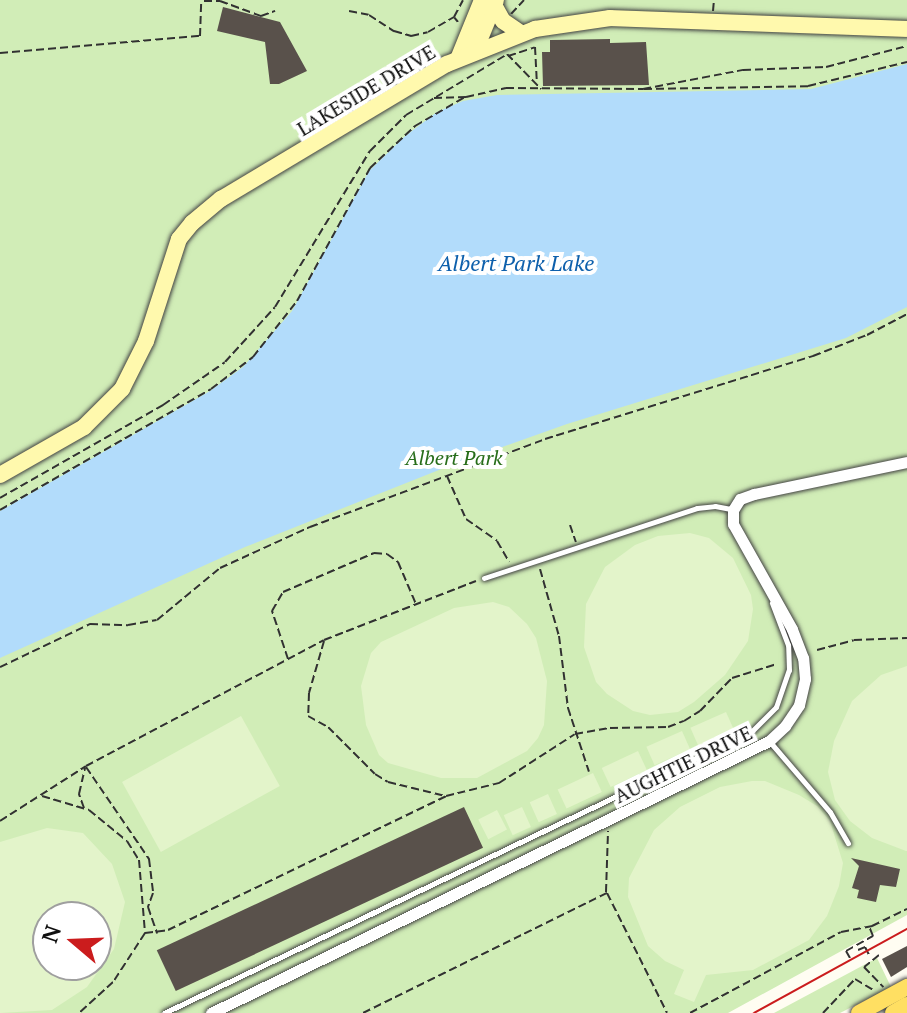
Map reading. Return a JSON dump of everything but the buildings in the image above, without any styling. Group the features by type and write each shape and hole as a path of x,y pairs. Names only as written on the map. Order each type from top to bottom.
{"main road":[{"path":"859,1013 907,987"},
{"path":"893,1013 907,1005"}],"street":[{"path":"491,2 503,21 521,33"},
{"path":"475,51 491,2"},
{"path":"458,59 491,2"},
{"name":"LAKESIDE DRIVE","path":"0,475 84,427 122,389 146,341 179,239 203,213 221,199 458,59 521,33 566,22 630,17 907,29"},
{"path":"733,510 740,499 754,494 907,462"},
{"name":"AUGHTIE DRIVE","path":"211,1013 769,741 785,726 799,705 804,668 798,641 733,524 733,510"}],"lane":[{"path":"484,578 702,506 733,510"},
{"path":"164,1013 752,731 776,707 789,670 788,645 764,579"},
{"path":"769,741 830,812 848,843"}],"path":[{"path":"0,53 200,36 201,0 220,1 261,16 275,11"},
{"path":"349,11 369,15 394,31 411,36 428,32 454,17 463,0"},
{"path":"503,21 524,0"},
{"path":"454,17 462,25"},
{"path":"643,89 722,73 826,67 907,46"},
{"path":"0,498 163,405 225,362 275,307 370,151 406,115 467,76 535,47 537,84"},
{"path":"508,56 541,90"},
{"path":"434,98 466,97 506,88 808,86 907,62"},
{"path":"0,510 211,389 253,357 297,301 370,168 415,126 466,97"},
{"path":"0,667 90,624 128,625 157,620 236,559 447,475 603,419 813,356 867,335 907,314"},
{"path":"447,475 466,519 497,541 511,568"},
{"path":"570,525 578,547"},
{"path":"289,660 272,611 283,592 374,553 387,554 398,562 416,604"},
{"path":"538,560 559,636 568,708 589,772"},
{"path":"0,821 86,766 324,640 484,578"},
{"path":"817,650 854,640 907,638"},
{"path":"324,640 309,693 308,716 328,727 375,774 388,782 446,796"},
{"path":"145,933 157,933 446,796 499,783 575,734 610,728 668,727 700,711 732,678 777,664"},
{"path":"84,809 79,794 86,766"},
{"path":"86,766 149,859 153,893 148,907 157,933"},
{"path":"41,795 84,809 127,841 139,860 145,933 113,982 79,1013"},
{"path":"605,822 610,845 604,881 607,893 667,1013"},
{"path":"363,1013 607,893"},
{"path":"690,1013 841,932 869,926 907,909"},
{"path":"850,958 846,951 873,936 869,926"},
{"path":"823,1013 855,979 878,993 887,990 864,967 873,962 865,947 858,950"},
{"path":"871,960 879,955"}],"green space":[{"name":"Albert Park","path":"0,0 907,0 907,915 728,1013 0,1013"},
{"path":"690,533 709,538 733,558 751,595 753,609 748,641 725,675 678,712 650,715 633,711 607,694 596,682 584,647 586,604 605,567 635,545 658,536"},
{"path":"493,602 509,607 527,624 536,638 547,681 544,725 538,738 527,751 477,778 441,778 388,763 379,755 366,725 361,686 371,653 381,642 454,608"},
{"path":"907,666 906,851 872,838 850,821 835,800 828,772 834,741 852,701 881,675"},
{"path":"726,712 734,730 699,746 690,728"},
{"path":"241,716 280,786 161,852 122,782"},
{"path":"682,731 690,749 655,765 646,747"},
{"path":"638,751 647,770 611,787 602,768"},
{"path":"593,773 602,792 567,809 558,789"},
{"path":"765,781 799,795 817,806 830,821 843,863 839,886 827,916 809,940 753,970 706,975 694,1002 674,994 684,970 665,961 648,946 628,897 629,878 654,830 680,807 720,787"},
{"path":"548,794 557,814 539,822 530,802"},
{"path":"522,807 531,827 513,835 504,815"},
{"path":"497,810 507,830 488,839 478,820"},
{"path":"47,828 83,833 112,864 125,902 114,949 112,952 112,901 32,901 32,981 91,981 52,1010 0,1013 0,842"},
{"path":"877,958 891,987 840,1013 774,1013"}],"water":[{"name":"Albert Park Lake","path":"907,64 907,307 846,338 567,424 449,466 245,547 0,658 0,511 210,391 243,367 292,311 369,171 404,137 437,112 463,101 497,95 811,89"}],"tram line":[{"path":"754,1013 907,929"}]}
